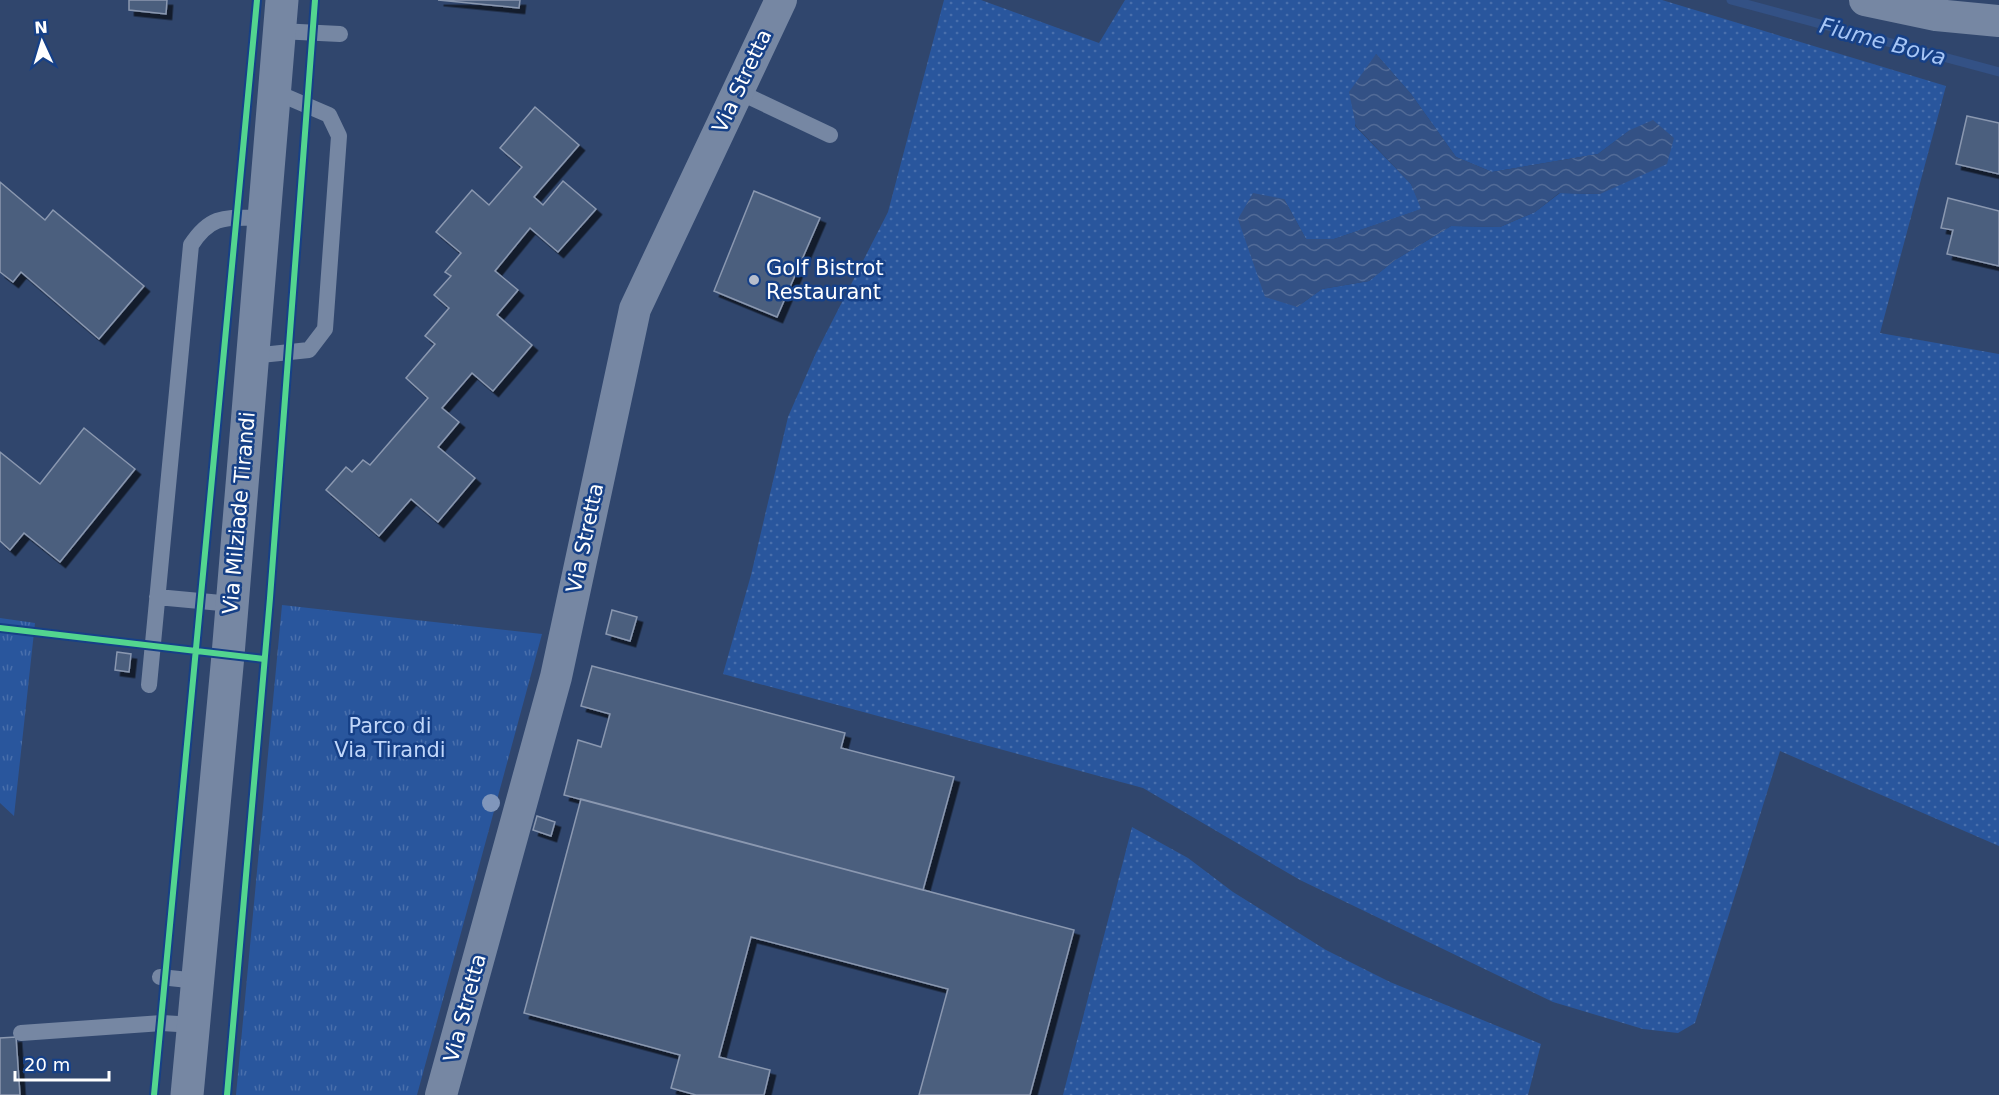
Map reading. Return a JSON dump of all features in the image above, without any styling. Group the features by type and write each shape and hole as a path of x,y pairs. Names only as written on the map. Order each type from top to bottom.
{"street":[{"name":"Via Stretta","path":"441,1095 553,688 635,309 781,0"},
{"path":"1865,0 1938,8 1999,21"},
{"name":"Via Milziade Tirandi","path":"187,1095 232,604 280,16"}],"lane":[{"path":"280,16 340,34"},
{"path":"252,356 309,350 325,329 339,136 329,115 273,91"},
{"path":"737,91 830,135"},
{"path":"149,685 191,245 202,229 221,219 262,218"},
{"path":"157,597 232,604"},
{"path":"160,977 198,981"},
{"path":"21,1033 162,1023 194,1025"}],"green space":[{"path":"944,0 981,0 1099,43 1125,0 1662,0 1946,86 1880,333 1999,354 1999,846 1780,751 1695,1023 1678,1033 1643,1029 1553,1002 1300,880 1143,788 723,674 751,575 788,417 816,353 888,212","holes":["1376,54 1411,94 1456,157 1492,172 1598,154 1630,130 1600,194 1560,193 1535,212 1500,227 1451,226 1395,260 1369,281 1322,289 1297,307 1284,199 1306,239 1334,239 1422,209 1411,184 1355,126"]},
{"name":"Parco di Via Tirandi","path":"282,605 542,634 417,1095 236,1095"},
{"path":"0,618 35,623 14,816 0,803"},
{"path":"1132,827 1188,858 1233,892 1326,950 1390,982 1541,1044 1528,1095 1063,1095"}],"water":[{"path":"1376,54 1411,94 1456,157 1492,172 1598,154 1630,130 1653,120 1674,138 1667,164 1600,194 1559,193 1535,212 1500,227 1451,226 1395,260 1369,281 1322,289 1297,307 1265,297 1238,219 1253,193 1284,199 1306,239 1334,239 1421,209 1411,184 1356,126 1349,92"}],"building":[{"path":"129,0 167,0 166,14 129,10"},
{"path":"438,0 520,0 519,8"},
{"path":"535,107 579,145 534,197 543,205 563,181 596,209 558,252 530,228 495,271 518,290 497,315 532,345 493,391 472,373 442,408 459,422 438,447 475,478 438,522 411,499 379,536 326,490 346,467 352,472 363,460 370,465 428,398 406,378 435,344 425,336 449,308 434,295 451,276 445,272 461,253 436,232 472,190 489,205 522,167 500,148"},
{"path":"1967,116 1999,123 1999,174 1956,164"},
{"path":"0,182 45,220 53,210 144,286 99,339 21,272 13,282 0,272"},
{"path":"754,191 820,218 777,317 714,291"},
{"path":"1948,198 1999,211 1999,266 1947,254 1953,230 1941,228"},
{"path":"84,428 135,469 60,562 24,533 10,550 0,541 0,452 40,484"},
{"path":"612,610 637,617 630,641 606,634"},
{"path":"117,652 131,654 129,672 115,670"},
{"path":"592,666 845,733 841,748 954,777 923,890 564,795 578,740 601,747 610,714 581,706"},
{"path":"581,799 1074,930 1030,1095 919,1095 948,989 751,937 719,1057 770,1070 764,1095 696,1095 671,1088 680,1055 524,1013"},
{"path":"537,816 555,822 551,836 533,830"},
{"path":"16,1037 20,1095 0,1095 0,1038"}],"waterway":[{"name":"Fiume Bova","path":"1731,0 1999,72"}],"cycle path":[{"path":"154,1095 257,0"},
{"path":"227,1095 270,598 315,0"},
{"path":"0,628 264,659"}],"place":[{"name":"Golf Bistrot Restaurant","path":"754,280"}]}
